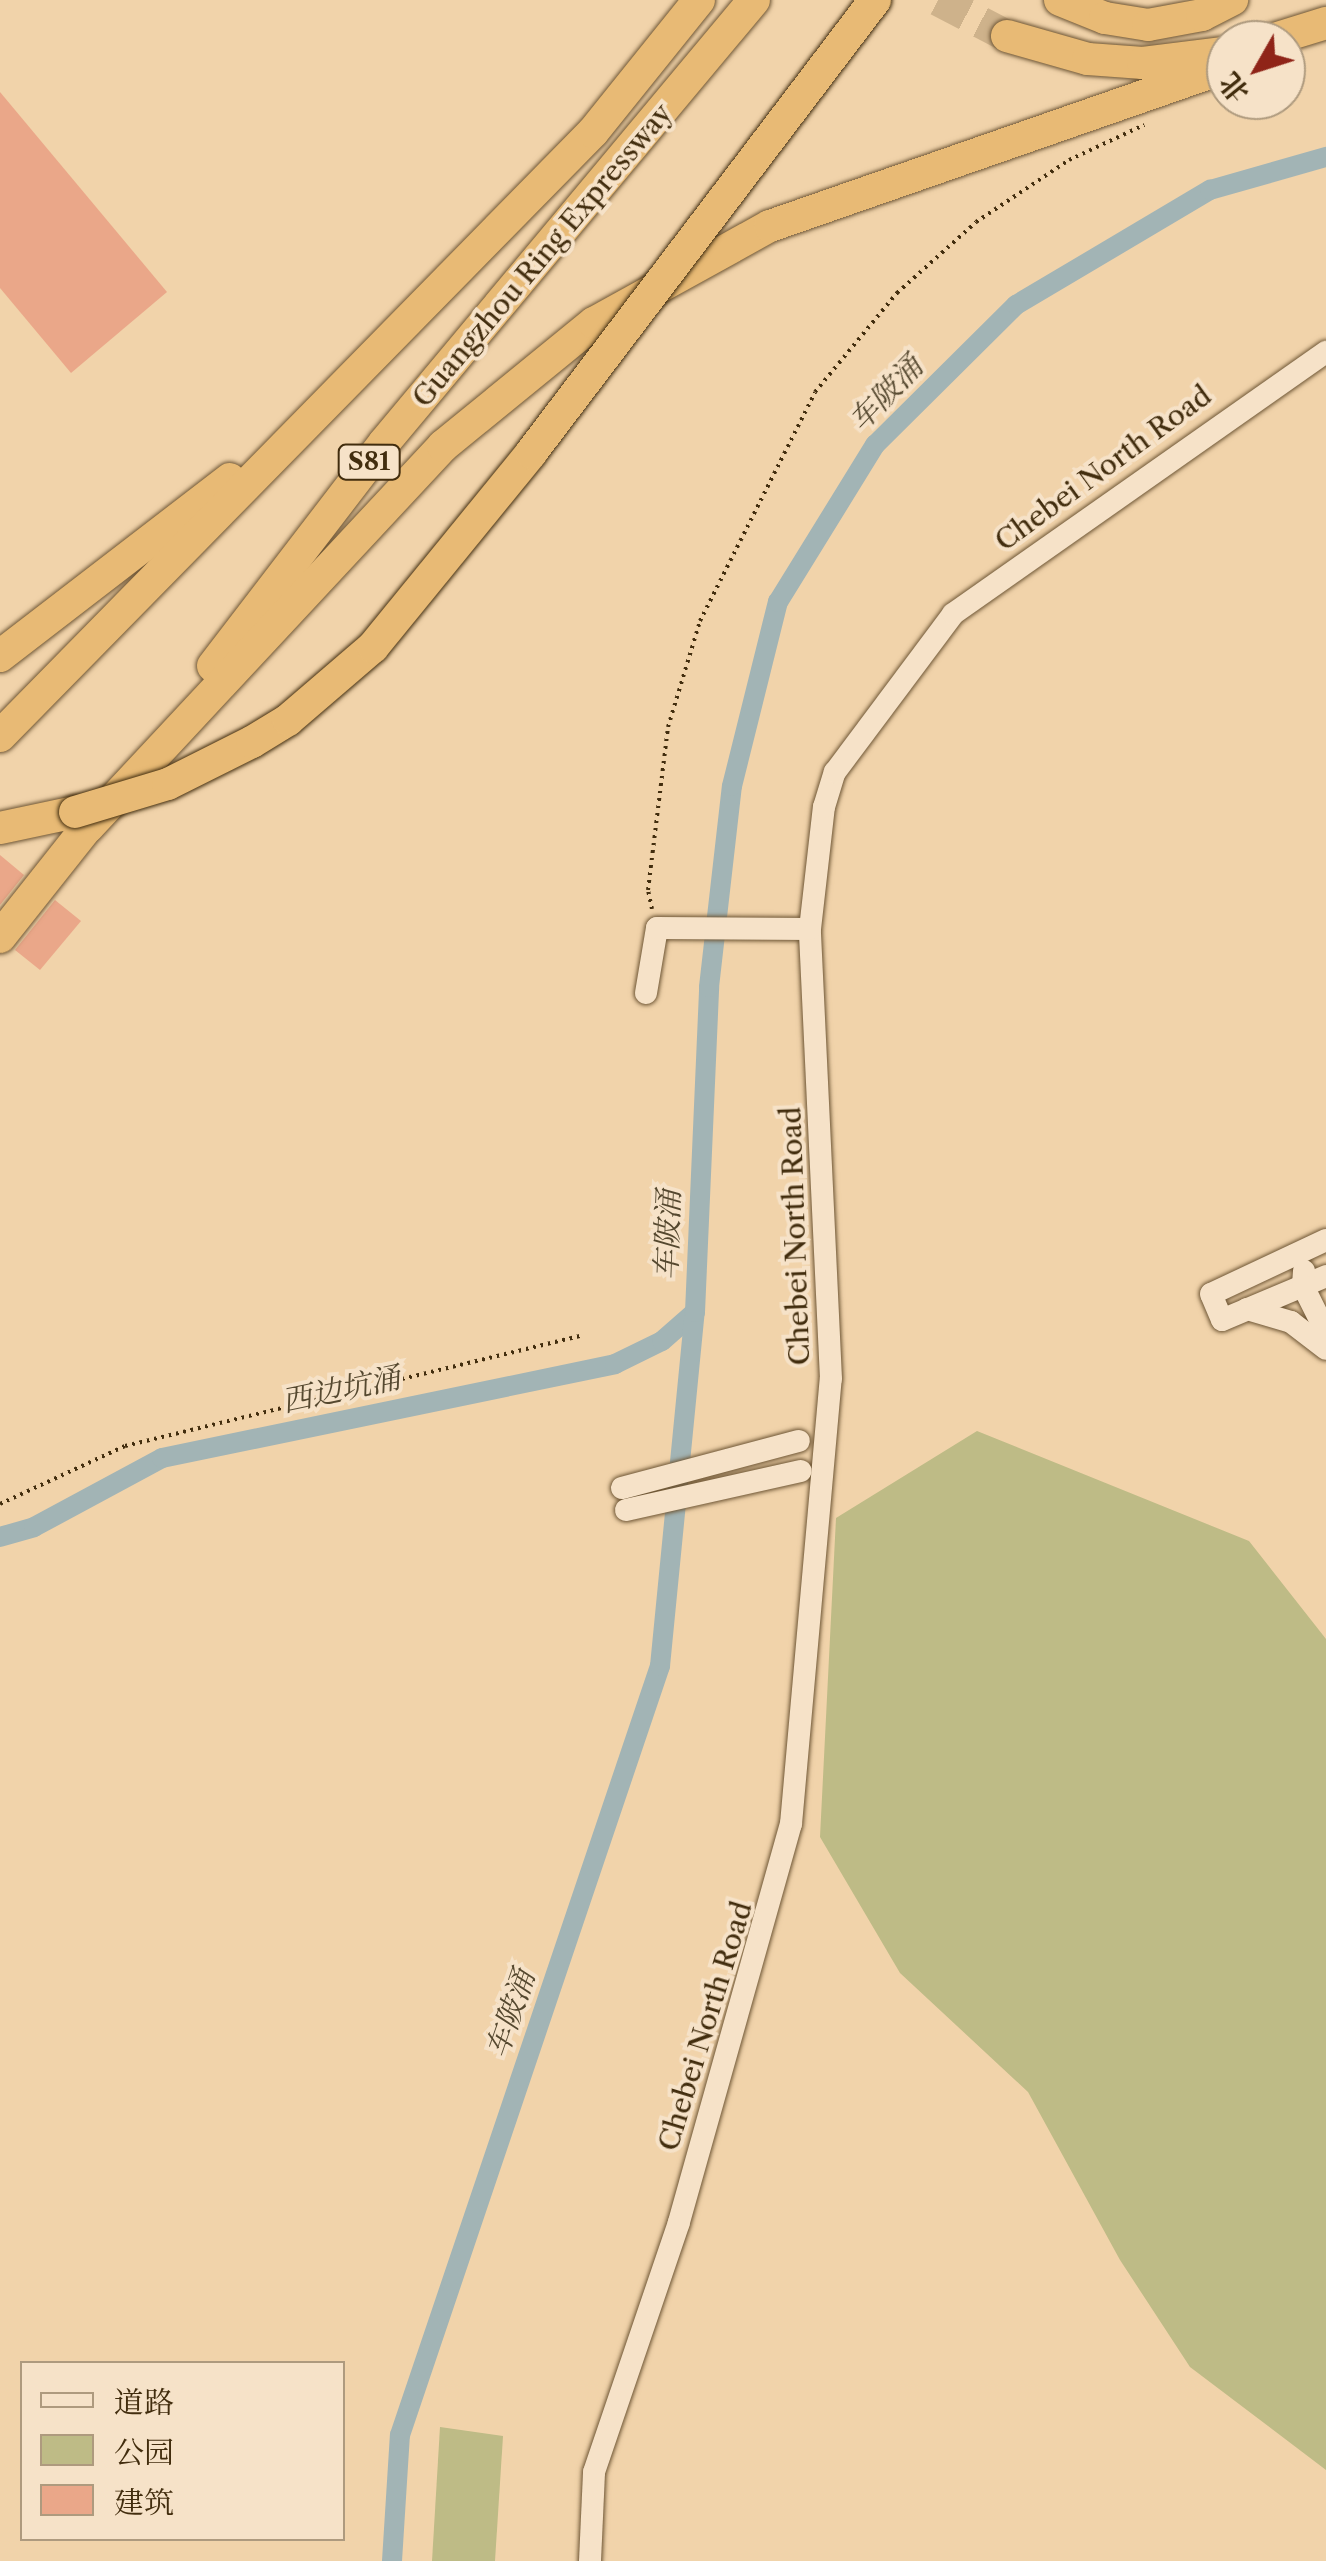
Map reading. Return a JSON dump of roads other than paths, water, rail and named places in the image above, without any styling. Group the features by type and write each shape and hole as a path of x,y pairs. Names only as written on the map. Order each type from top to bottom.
{"highway":[{"name":"Guangzhou Ring Expressway","path":"0,736 593,132 699,0"},
{"name":"Guangzhou Ring Expressway","path":"0,937 384,443 754,0"},
{"path":"0,828 150,790 213,763 288,720 374,647 531,453 875,0"},
{"path":"1060,0 1105,18 1148,25 1202,15 1232,0"},
{"path":"1007,36 1088,60 1142,63 1206,55"},
{"path":"88,827 456,434 594,323 770,226 1206,75"},
{"path":"0,656 328,403"}],"street":[{"name":"Chebei North Road","path":"590,2561 594,2472 679,2222 791,1824 832,1338 819,1225 810,929 824,807 836,772 938,630 989,587 1326,352"},
{"path":"646,993 657,928 810,929"},
{"path":"1316,1245 1326,1276 1222,1320 1211,1294 1316,1245"},
{"path":"1316,1245 1303,1286 1326,1332"},
{"path":"1248,1310 1290,1322 1326,1350"},
{"path":"798,1442 624,1499 800,1471"}],"waterway":[{"name":"车陂涌","path":"392,2561 400,2435 660,1666 695,1312 709,987 732,786 778,602 875,445 1016,305 1210,190 1326,157"},
{"name":"西边坑涌","path":"0,1537 34,1527 162,1458 615,1364 662,1341 695,1312"}],"tunnel":[{"path":"938,0 1007,36"}]}
